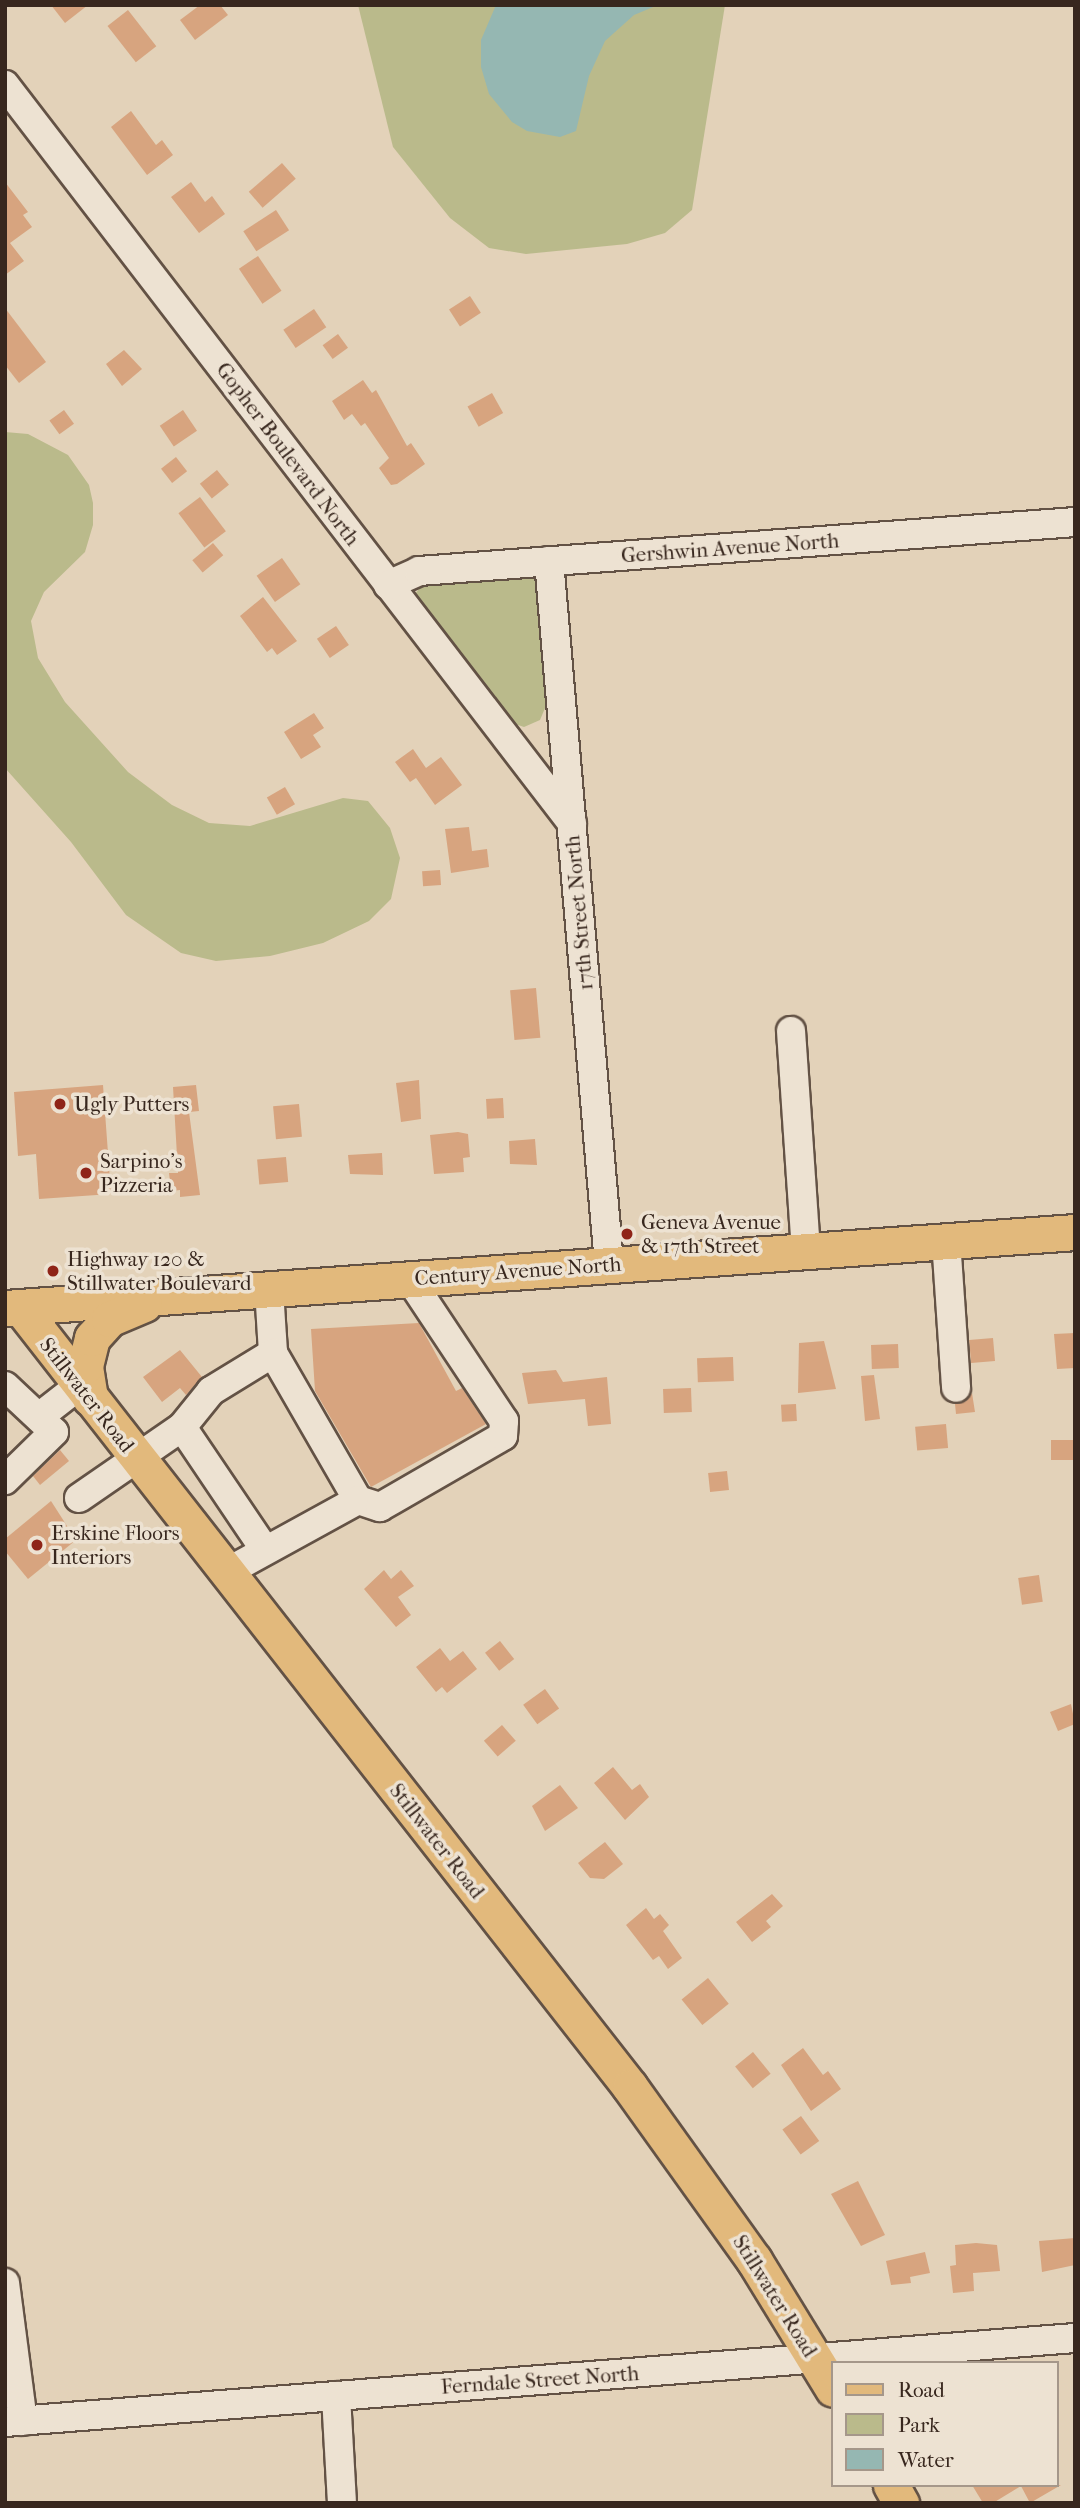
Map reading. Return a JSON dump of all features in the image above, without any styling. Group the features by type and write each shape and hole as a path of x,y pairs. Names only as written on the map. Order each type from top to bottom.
{"main road":[{"name":"Century Avenue North","path":"10,1301 163,1296 1075,1232"},
{"path":"85,1392 86,1361 95,1333 114,1316 163,1296"},
{"name":"Stillwater Road","path":"10,1301 227,1572 630,2087 702,2184 832,2387"},
{"path":"892,2487 901,2503"}],"street":[{"name":"Gopher Boulevard North","path":"5,85 572,823"},
{"name":"Gershwin Avenue North","path":"388,584 419,571 1075,522"},
{"name":"17th Street North","path":"549,561 609,1264"},
{"path":"792,1031 806,1250"},
{"path":"946,1240 956,1388"},
{"path":"269,1289 273,1353 358,1500 380,1507 503,1436 504,1420 409,1278"},
{"path":"79,1498 182,1427 211,1391 273,1353"},
{"path":"5,1386 54,1432 5,1480"},
{"path":"38,1417 85,1392"},
{"path":"182,1427 265,1550"},
{"path":"227,1572 358,1500"},
{"path":"5,2283 14,2421"},
{"name":"Ferndale Street North","path":"14,2421 1075,2338"},
{"path":"336,2396 342,2503"}],"green space":[{"path":"358,5 725,5 692,210 665,233 627,244 526,254 489,248 450,218 393,147"},
{"path":"5,432 28,434 68,455 89,485 93,503 93,525 85,552 44,592 31,621 38,658 65,702 128,772 172,805 209,823 250,826 343,798 368,801 390,828 400,858 391,899 369,921 323,943 270,956 216,961 181,953 126,915 71,842 5,768"},
{"path":"532,576 538,582 548,701 540,720 524,727 509,722 414,595 424,583"}],"water":[{"path":"496,5 658,5 634,15 605,41 589,76 576,131 560,137 527,131 512,122 489,94 481,67 481,40"}],"building":[{"path":"51,5 88,5 65,23"},
{"path":"200,5 220,5 228,15 195,40 180,20"},
{"path":"128,10 156,46 136,62 108,26"},
{"path":"131,111 156,145 162,140 173,155 147,175 111,127"},
{"path":"282,163 296,179 263,208 249,192"},
{"path":"5,182 28,212 23,215 32,227 10,243 24,261 5,275"},
{"path":"191,182 205,202 212,196 225,214 199,233 171,197"},
{"path":"276,210 289,230 256,251 243,231"},
{"path":"258,256 281,291 262,304 239,269"},
{"path":"470,296 481,313 460,326 449,310"},
{"path":"5,308 46,362 19,383 5,365"},
{"path":"314,309 326,327 296,348 283,330"},
{"path":"338,334 348,348 333,359 323,345"},
{"path":"124,350 142,369 122,386 106,364"},
{"path":"363,380 372,393 376,390 407,446 411,443 425,464 397,484 391,485 379,468 389,458 365,423 361,426 352,414 344,420 332,401"},
{"path":"492,393 503,413 479,427 468,407"},
{"path":"64,410 74,424 59,434 49,421"},
{"path":"183,410 197,431 174,446 160,426"},
{"path":"176,457 187,471 172,483 161,469"},
{"path":"217,470 229,485 212,499 200,484"},
{"path":"200,497 226,531 204,548 178,513"},
{"path":"213,543 223,555 203,573 192,560"},
{"path":"282,558 300,584 275,602 257,576"},
{"path":"263,597 297,641 277,655 272,648 267,652 240,616"},
{"path":"336,626 349,645 330,658 317,639"},
{"path":"314,713 324,728 313,735 321,747 301,759 284,732"},
{"path":"413,749 426,768 441,757 462,785 435,805 416,778 410,782 395,762"},
{"path":"285,787 295,804 277,815 267,798"},
{"path":"469,827 472,851 487,849 489,867 451,873 445,829"},
{"path":"440,870 441,885 423,886 422,871"},
{"path":"536,988 540,1038 514,1040 510,990"},
{"path":"419,1080 421,1119 401,1122 396,1083"},
{"path":"103,1085 111,1194 39,1199 36,1154 18,1156 14,1092"},
{"path":"196,1085 199,1111 189,1112 200,1195 180,1197 180,1190 171,1191 169,1173 178,1173 173,1087"},
{"path":"503,1098 504,1118 487,1119 486,1099"},
{"path":"299,1104 302,1137 276,1139 273,1106"},
{"path":"458,1132 468,1134 470,1157 463,1158 464,1172 434,1174 430,1135"},
{"path":"535,1139 537,1165 510,1164 509,1141"},
{"path":"382,1153 383,1175 350,1174 348,1155"},
{"path":"286,1157 288,1182 259,1184 257,1160"},
{"path":"419,1323 456,1391 462,1388 486,1424 371,1487 315,1391 311,1329"},
{"path":"1075,1333 1075,1368 1057,1369 1054,1334"},
{"path":"993,1338 995,1361 971,1363 969,1340"},
{"path":"824,1341 836,1389 798,1393 799,1343"},
{"path":"898,1344 899,1368 872,1369 871,1345"},
{"path":"180,1350 202,1377 186,1395 180,1388 162,1402 143,1377"},
{"path":"733,1357 734,1381 698,1382 697,1358"},
{"path":"556,1370 563,1382 607,1377 611,1424 588,1426 585,1399 528,1404 522,1373"},
{"path":"874,1375 880,1419 865,1421 861,1376"},
{"path":"691,1388 692,1412 664,1413 663,1389"},
{"path":"972,1393 975,1412 956,1414 955,1404 966,1401"},
{"path":"796,1404 797,1421 782,1422 781,1405"},
{"path":"946,1424 948,1448 917,1451 915,1427"},
{"path":"1051,1440 1075,1440 1075,1460 1051,1460"},
{"path":"60,1450 69,1461 40,1485 33,1476"},
{"path":"727,1471 729,1490 710,1492 708,1473"},
{"name":"Erskine Floors Interiors","path":"51,1501 76,1540 28,1579 5,1551 5,1539"},
{"path":"384,1570 391,1579 401,1570 414,1586 398,1597 411,1615 396,1627 364,1589"},
{"path":"1039,1575 1043,1602 1022,1605 1018,1578"},
{"path":"500,1641 514,1659 499,1671 485,1653"},
{"path":"440,1648 450,1661 463,1651 477,1669 447,1693 442,1687 436,1692 416,1667"},
{"path":"545,1689 559,1708 537,1724 523,1705"},
{"path":"1071,1704 1075,1724 1058,1731 1050,1712"},
{"path":"502,1725 516,1741 498,1757 484,1741"},
{"path":"613,1767 632,1790 640,1784 649,1797 625,1820 594,1783"},
{"path":"560,1785 578,1808 545,1831 532,1806"},
{"path":"605,1842 623,1864 604,1879 590,1878 578,1863"},
{"path":"772,1894 783,1906 766,1921 771,1927 752,1942 736,1922"},
{"path":"646,1908 654,1919 660,1914 669,1925 663,1931 682,1958 668,1969 659,1956 653,1960 626,1925"},
{"path":"708,1978 729,2004 702,2025 682,1999"},
{"path":"803,2048 823,2075 828,2071 841,2089 811,2111 781,2065"},
{"path":"753,2052 771,2074 753,2088 735,2066"},
{"path":"801,2116 819,2141 801,2155 782,2130"},
{"path":"858,2181 885,2235 861,2246 831,2194"},
{"path":"1075,2238 1075,2265 1042,2272 1039,2241"},
{"path":"955,2245 997,2245 1000,2271 973,2273 974,2291 953,2293 950,2266 956,2265"},
{"path":"925,2252 930,2273 910,2277 911,2283 891,2285 886,2261"},
{"path":"973,2487 1019,2487 993,2503 983,2503"},
{"path":"1022,2487 1058,2487 1030,2503"}],"place":[{"name":"Ugly Putters","path":"60,1104"},
{"name":"Sarpino's Pizzeria","path":"86,1173"},
{"name":"Geneva Avenue & 17th Street","path":"627,1234"},
{"name":"Highway 120 & Stillwater Boulevard","path":"53,1271"},
{"name":"Erskine Floors Interiors","path":"37,1545"}]}
